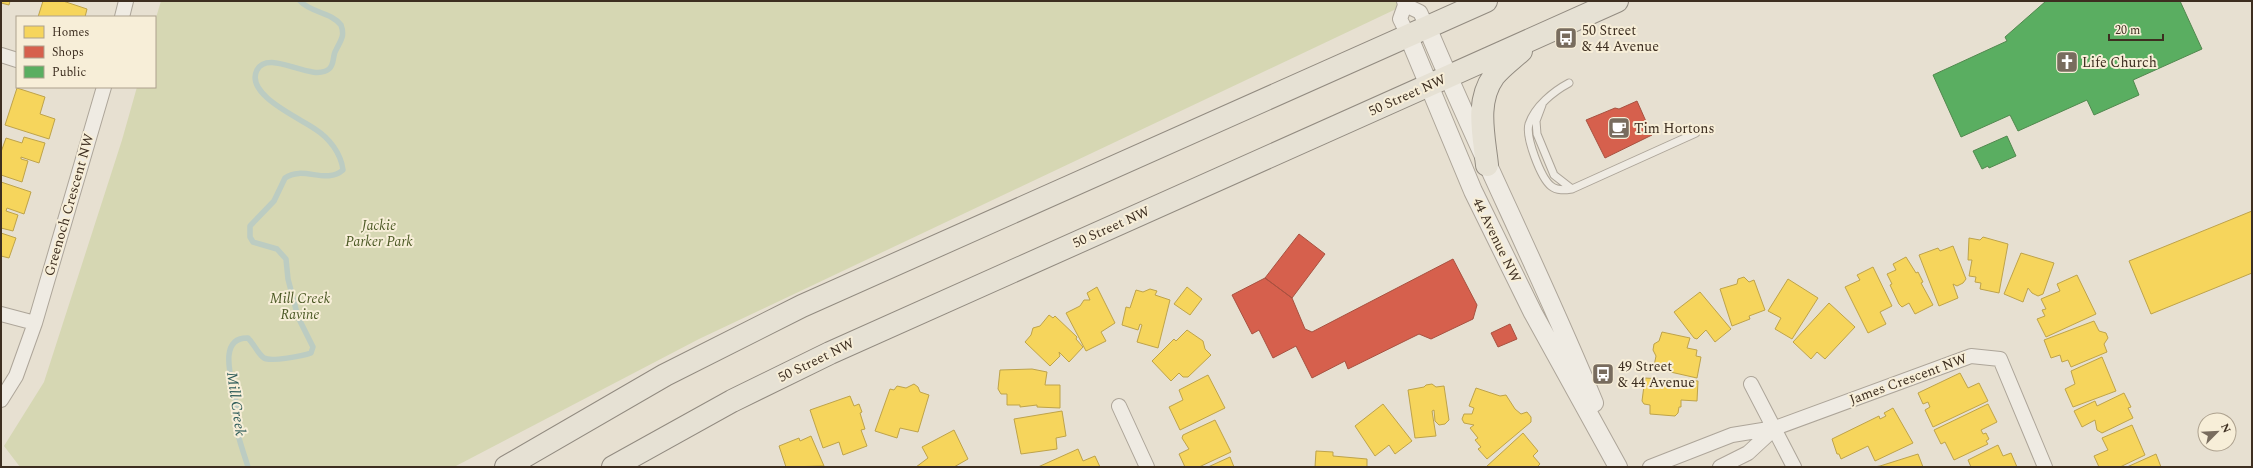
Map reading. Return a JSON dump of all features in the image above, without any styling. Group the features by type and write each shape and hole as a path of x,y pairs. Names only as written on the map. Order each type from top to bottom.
{"main road":[{"path":"506,467 665,375 802,306 1486,1"},
{"name":"50 Street NW","path":"613,467 732,401 830,353 1617,1"},
{"path":"1487,165 1481,115 1486,89 1494,76 1538,36"}],"street":[{"path":"122,16 126,1"},
{"name":"44 Avenue NW","path":"1417,31 1400,19 1404,3 1420,12 1417,31 1438,81 1473,191 1531,309 1619,467"},
{"path":"1,55 16,60"},
{"name":"44 Avenue NW","path":"1438,81 1487,165 1573,352 1619,467"},
{"name":"Greenoch Crescent NW","path":"1,400 16,376 34,323 104,88"},
{"path":"1,314 34,323"},
{"name":"James Crescent NW","path":"1650,467 1732,435 1775,428 1971,356 2000,359 2045,467"},
{"path":"1751,384 1794,467"},
{"path":"1119,406 1147,467"},
{"name":"James Crescent NW","path":"1720,467 1748,453 1775,428"}],"lane":[{"path":"1569,83 1556,90 1535,112 1528,125 1532,148 1546,180 1552,187 1562,191 1572,189 1696,133"},
{"path":"1542,106 1536,121 1537,134 1554,175 1572,189"}],"green space":[{"name":"Jackie Parker Park","path":"161,1 1413,1 699,339 454,467 20,467 4,446 44,382 122,140 137,88 156,88 156,18"}],"building: Homes":[{"path":"1,1 10,1 9,5 1,3"},
{"path":"43,1 63,1 87,9 85,16 38,16"},
{"path":"17,88 45,97 40,114 55,119 49,139 5,125"},
{"path":"24,137 45,143 39,163 21,157 21,159 28,161 22,182 1,175 1,152 6,138 22,143"},
{"path":"1,182 31,192 24,214 7,208 6,211 18,215 13,231 1,228"},
{"path":"2252,211 2252,273 2151,314 2129,261"},
{"path":"1,233 16,238 9,258 1,256"},
{"path":"1983,237 2008,244 1999,293 1980,289 1981,283 1975,282 1976,277 1969,276 1972,260 1968,260 1969,238 1980,240"},
{"path":"1953,246 1966,279 1963,283 1957,286 1953,284 1958,298 1939,306 1919,255 1938,248 1940,251"},
{"path":"2021,253 2054,263 2043,294 2038,296 2032,293 2028,288 2023,302 2004,294"},
{"path":"1906,257 1916,273 1918,272 1923,282 1921,283 1933,305 1915,314 1909,303 1902,307 1899,304 1890,285 1892,284 1887,274 1896,270 1893,264"},
{"path":"1873,267 1892,306 1880,312 1886,324 1868,333 1845,287 1860,280 1857,275"},
{"path":"2077,275 2096,314 2046,337 2037,319 2045,316 2042,310 2046,309 2041,299 2060,291 2057,284"},
{"path":"1744,277 1749,282 1754,280 1765,310 1749,316 1750,319 1732,326 1720,289 1737,284 1738,279"},
{"path":"1788,279 1818,298 1792,339 1775,329 1781,318 1768,311"},
{"path":"1097,287 1115,323 1101,332 1106,341 1086,351 1066,313 1080,306 1084,300 1090,300 1087,293"},
{"path":"1187,287 1202,299 1190,315 1174,304"},
{"path":"1150,289 1157,291 1155,295 1170,300 1158,348 1137,342 1142,325 1140,324 1138,330 1122,325 1126,307 1130,308 1136,290 1143,292"},
{"path":"1700,292 1731,329 1715,342 1706,330 1697,339 1694,338 1674,312"},
{"path":"1829,303 1855,327 1825,359 1817,352 1811,359 1793,342"},
{"path":"1049,315 1053,318 1055,316 1077,337 1076,339 1083,347 1069,362 1059,352 1060,356 1050,366 1025,342 1031,335 1033,328 1040,326"},
{"path":"2094,321 2099,331 2106,333 2108,338 2104,344 2107,352 2071,367 2068,360 2062,362 2060,355 2051,358 2044,340"},
{"path":"1187,330 1203,341 1205,349 1211,355 1188,377 1183,377 1179,373 1171,381 1152,361 1174,339 1176,341"},
{"path":"1662,332 1690,338 1687,348 1697,350 1696,356 1701,357 1697,378 1666,371 1666,369 1654,366 1656,356 1653,350 1654,344 1659,341"},
{"path":"2102,357 2116,391 2073,407 2065,389 2075,384 2071,371"},
{"path":"1032,369 1047,372 1045,385 1060,385 1060,408 1037,407 1037,405 1020,407 1020,405 1007,405 1007,394 1001,394 998,389 1000,370"},
{"path":"1960,373 1968,388 1979,383 1988,401 1933,427 1925,410 1930,407 1928,402 1923,404 1918,393"},
{"path":"1208,375 1225,408 1180,430 1169,407 1183,400 1179,390"},
{"path":"1645,378 1698,381 1697,401 1681,400 1681,407 1679,407 1678,413 1675,416 1650,414 1650,405 1644,404 1642,401"},
{"path":"914,384 918,387 920,392 929,395 918,432 900,428 897,438 875,431 890,389 894,390 897,386 906,388"},
{"path":"1432,384 1436,387 1444,386 1449,420 1445,424 1439,425 1435,421 1434,410 1432,411 1436,436 1415,438 1408,390"},
{"path":"1476,388 1500,396 1506,395 1515,409 1521,414 1527,412 1531,417 1531,422 1487,459 1478,449 1481,447 1475,440 1478,438 1470,428 1474,425 1464,423 1462,419 1464,414 1472,414 1474,408 1469,406"},
{"path":"2124,393 2131,407 2128,408 2133,418 2102,433 2097,430 2095,420 2082,427 2074,411 2095,401 2097,406"},
{"path":"850,396 854,406 859,404 862,412 860,413 865,429 861,430 867,446 843,455 839,442 823,448 810,410"},
{"path":"1383,404 1412,441 1395,454 1389,445 1375,456 1355,426"},
{"path":"1988,404 1997,422 1981,430 1983,434 1986,433 1989,439 1986,441 1988,444 1954,460 1945,442 1941,444 1934,430"},
{"path":"1893,408 1913,443 1875,461 1868,446 1841,459 1839,454 1837,454 1832,439 1879,416 1880,419 1886,416 1884,413"},
{"path":"1062,411 1066,436 1056,438 1057,449 1021,454 1014,419"},
{"path":"1215,420 1231,452 1199,467 1185,467 1179,454 1189,449 1182,438 1183,435"},
{"path":"2132,425 2145,455 2120,467 2099,467 2094,456 2108,450 2102,438"},
{"path":"954,430 968,459 954,467 916,467 928,458 922,447"},
{"path":"1523,433 1538,451 1533,456 1540,464 1537,467 1486,467"},
{"path":"811,436 824,466 786,467 779,446 799,438 800,441"},
{"path":"1998,445 2003,456 2011,453 2017,467 1971,467 1968,460"},
{"path":"1078,449 1083,461 1095,456 1100,467 1038,467"},
{"path":"1316,451 1333,452 1333,456 1367,459 1367,467 1315,467"},
{"path":"1918,454 1923,467 1874,467 1880,466"},
{"path":"2156,454 2161,467 2127,467"},
{"path":"1230,457 1234,467 1208,467"}],"building: Shops":[{"name":"Tim Hortons","path":"1637,101 1652,135 1605,158 1586,120 1615,108 1619,109"},
{"path":"1299,234 1325,254 1292,298 1265,278"},
{"path":"1453,259 1477,305 1473,319 1431,339 1419,334 1348,369 1345,361 1312,378 1296,346 1273,358 1259,330 1252,334 1232,295 1265,278 1292,298 1305,329 1312,332"},
{"path":"1510,324 1517,339 1498,347 1491,333"}],"building: Public":[{"name":"Life Church","path":"2046,1 2180,1 2202,49 2133,80 2139,95 2094,115 2087,100 2018,131 2010,115 1961,137 1933,75 2007,41 2005,37"},
{"path":"2007,136 2016,156 1989,168 1988,166 1982,169 1973,151"}],"waterway":[{"name":"Mill Creek","path":"248,467 239,439 236,420 236,403 230,375 229,354 232,345 238,340 248,338 262,356 268,359 280,359 311,353 313,347 298,317 288,279 286,259 277,249 253,242 250,237 250,226 274,201 285,178 299,173 329,176 343,170 340,158 334,146 315,129 288,113 266,97 259,88 255,79 257,70 263,64 281,64 312,72 322,72 331,67 335,52 342,38 343,32 341,25 332,17 310,8 300,1"}],"place":[{"name":"50 Street & 44 Avenue","path":"1566,38"},
{"name":"Life Church","path":"2067,62"},
{"name":"Tim Hortons","path":"1619,128"},
{"name":"49 Street & 44 Avenue","path":"1603,374"}],"park label":[{"name":"Mill Creek Ravine","path":"300,306"}]}
